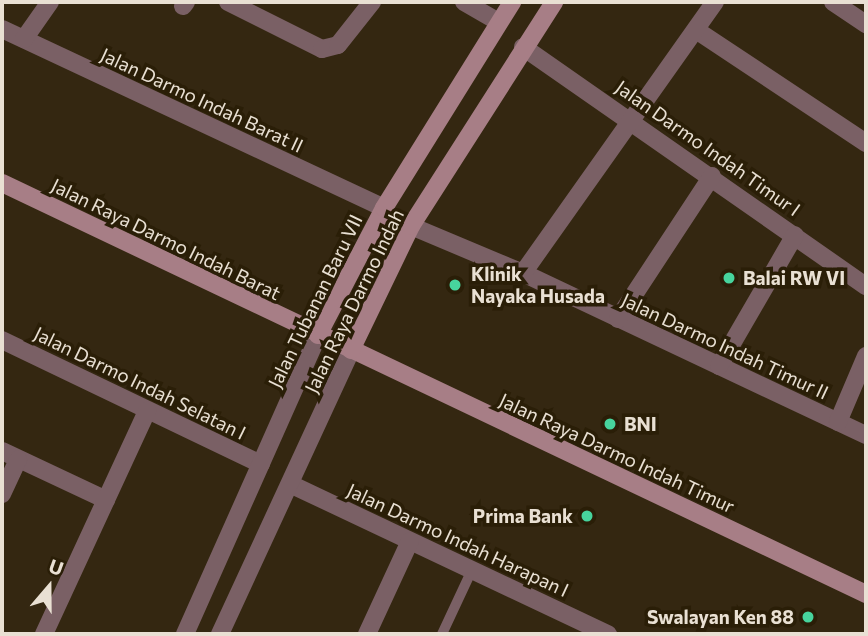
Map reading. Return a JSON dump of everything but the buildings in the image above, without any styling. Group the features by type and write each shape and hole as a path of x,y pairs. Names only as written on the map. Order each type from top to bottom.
{"street":[{"path":"24,39 50,2"},
{"path":"228,2 322,49 338,45 372,2"},
{"path":"464,2 498,22"},
{"name":"Jalan Tubanan Baru VII","path":"185,634 318,335 384,208 512,2"},
{"name":"Jalan Raya Darmo Indah","path":"220,634 411,226 554,2"},
{"path":"523,273 715,2"},
{"path":"833,2 866,24"},
{"name":"Jalan Darmo Indah Barat II","path":"2,29 384,208"},
{"path":"696,30 866,143"},
{"name":"Jalan Darmo Indah Timur I","path":"523,47 632,120 866,286"},
{"path":"618,319 712,176"},
{"name":"Jalan Raya Darmo Indah Barat","path":"2,183 351,350"},
{"name":"Jalan Darmo Indah Timur II","path":"411,226 523,273 866,435"},
{"path":"719,366 795,235"},
{"name":"Jalan Darmo Indah Selatan I","path":"2,340 261,464"},
{"name":"Jalan Raya Darmo Indah Timur","path":"351,350 866,594"},
{"path":"838,422 866,356"},
{"path":"44,634 147,411"},
{"path":"2,494 10,455 106,500"},
{"name":"Jalan Darmo Indah Harapan I","path":"290,484 608,634"},
{"path":"367,634 410,541"}],"lane":[{"path":"442,634 472,570"}],"place":[{"name":"Balai RW VI","path":"729,278"},
{"name":"Klinik Nayaka Husada","path":"455,285"},
{"name":"BNI","path":"610,424"},
{"name":"Prima Bank","path":"587,516"},
{"name":"Swalayan Ken 88","path":"808,617"}]}
